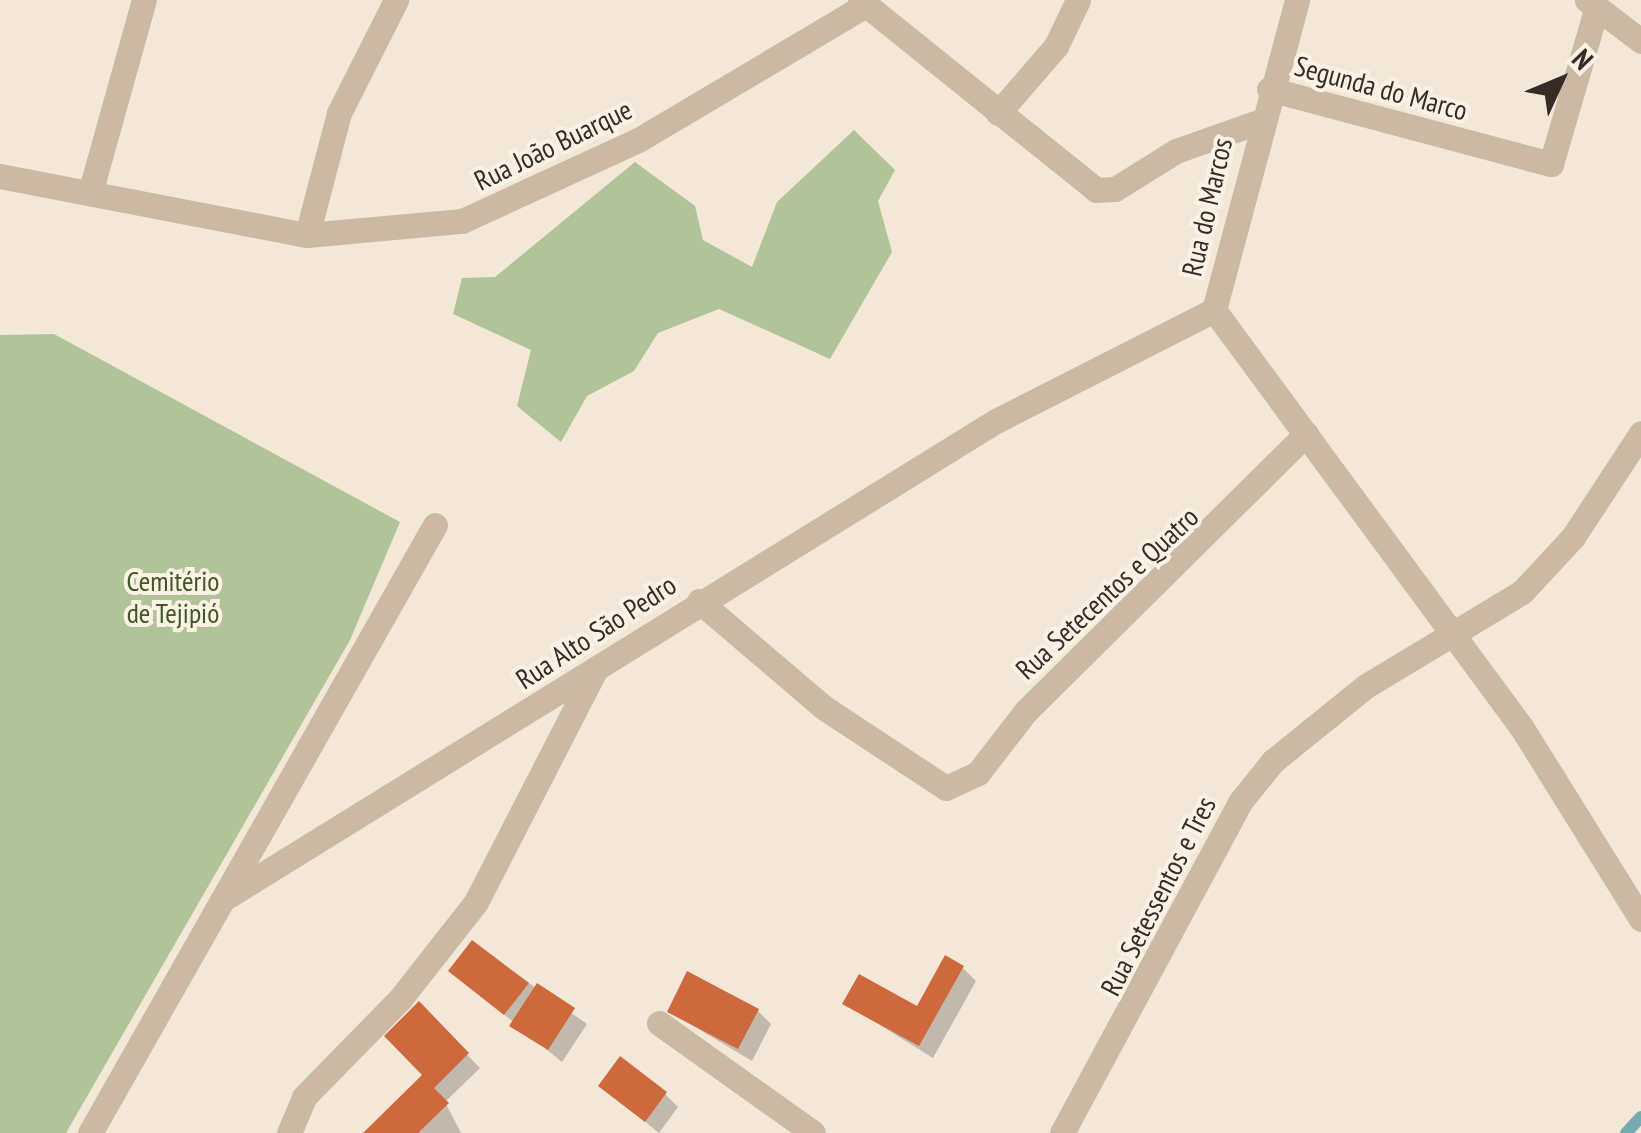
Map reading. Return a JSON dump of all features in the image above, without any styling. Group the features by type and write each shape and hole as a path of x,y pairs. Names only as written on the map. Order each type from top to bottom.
{"street":[{"path":"90,192 144,0"},
{"path":"307,234 339,112 396,0"},
{"path":"998,113 1056,46 1078,0"},
{"name":"Rua do Marcos","path":"996,420 1214,310 1258,122 1298,0"},
{"path":"863,3 1076,182 1106,192 1176,151 1258,122"},
{"name":"Rua João Buarque","path":"0,176 307,234 462,221 545,188 863,3"},
{"path":"1592,4 1641,41"},
{"name":"Segunda do Marco","path":"1269,89 1551,164 1592,4"},
{"path":"1214,310 1454,642 1522,728 1641,919"},
{"name":"Rua Alto São Pedro","path":"228,896 996,420"},
{"name":"Rua Setessentos e Tres","path":"1062,1133 1240,802 1322,718 1454,642 1522,592 1573,537 1641,433"},
{"name":"Rua Setecentos e Quatro","path":"699,601 824,707 946,788 978,773 1026,711 1306,434"},
{"path":"90,1133 228,896 435,525"},
{"path":"288,1128 476,902 594,670"},
{"path":"659,1022 813,1133"}],"green space":[{"path":"854,130 895,170 878,201 892,252 830,359 719,309 658,333 634,371 587,396 561,442 517,406 531,350 453,314 462,278 495,277 635,162 695,206 703,240 752,267 777,202"},
{"name":"Cemitério de Tejipió","path":"54,334 400,522 350,640 66,1133 0,1133 0,335"}],"building":[{"path":"472,940 529,983 504,1015 448,971"},
{"path":"945,955 964,966 919,1046 842,1004 859,974 917,1006"},
{"path":"687,971 759,1009 738,1049 667,1012"},
{"path":"537,983 575,1008 548,1050 509,1026"},
{"path":"419,1001 469,1053 434,1088 449,1103 418,1133 363,1133 422,1075 384,1036"},
{"path":"620,1056 667,1092 645,1122 598,1086"}],"waterway":[{"path":"1626,1133 1641,1117"}]}
